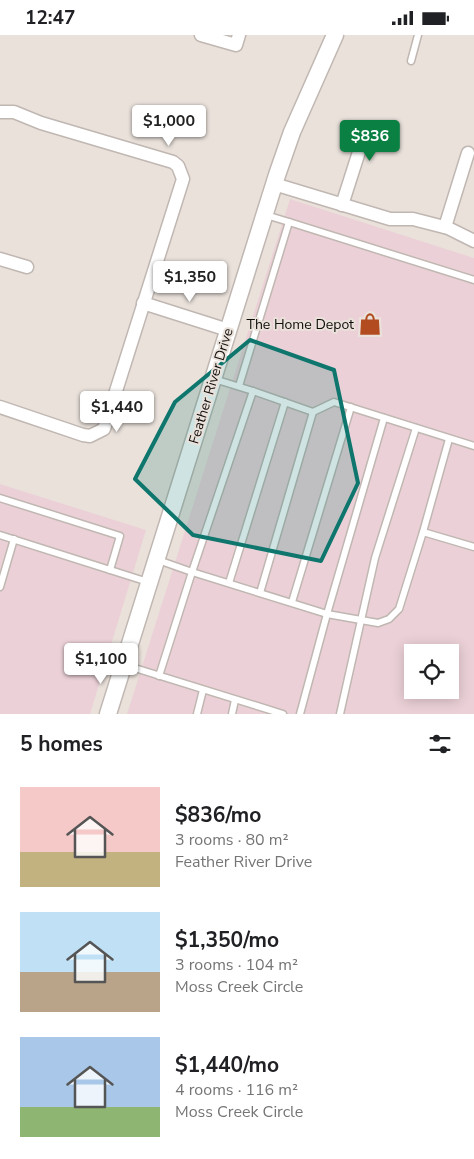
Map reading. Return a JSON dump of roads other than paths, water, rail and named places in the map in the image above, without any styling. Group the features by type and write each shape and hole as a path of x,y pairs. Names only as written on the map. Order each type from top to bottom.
{"street":[{"path":"201,35 236,45 239,35"},
{"name":"Feather River Drive","path":"108,714 274,184 292,132 335,35"},
{"path":"0,113 14,112 40,123 173,162 182,174 182,183 143,303 108,423 98,434 83,435 0,407"},
{"path":"342,205 365,133"},
{"path":"444,227 468,153"},
{"path":"274,184 390,219 413,219 444,227 474,241"},
{"path":"0,259 27,267"},
{"path":"143,303 228,330"}],"lane":[{"path":"410,61 418,35"},
{"path":"265,215 474,280"},
{"path":"239,387 289,222"},
{"path":"213,378 313,412 334,402 474,446"},
{"path":"159,676 192,571 253,391"},
{"path":"229,583 285,402"},
{"path":"292,603 351,407"},
{"path":"260,593 313,412"},
{"path":"300,714 384,418"},
{"path":"340,714 375,558 416,428"},
{"path":"156,560 327,614 378,623 389,619 399,609 449,439"},
{"path":"0,498 120,536 110,570"},
{"path":"423,532 474,547"},
{"path":"0,535 149,583"},
{"path":"0,587 14,539"},
{"path":"123,664 267,712 283,714"},
{"path":"197,714 203,691"},
{"path":"232,714 235,700"}],"place":[{"name":"The Home Depot","path":"370,324"}]}
